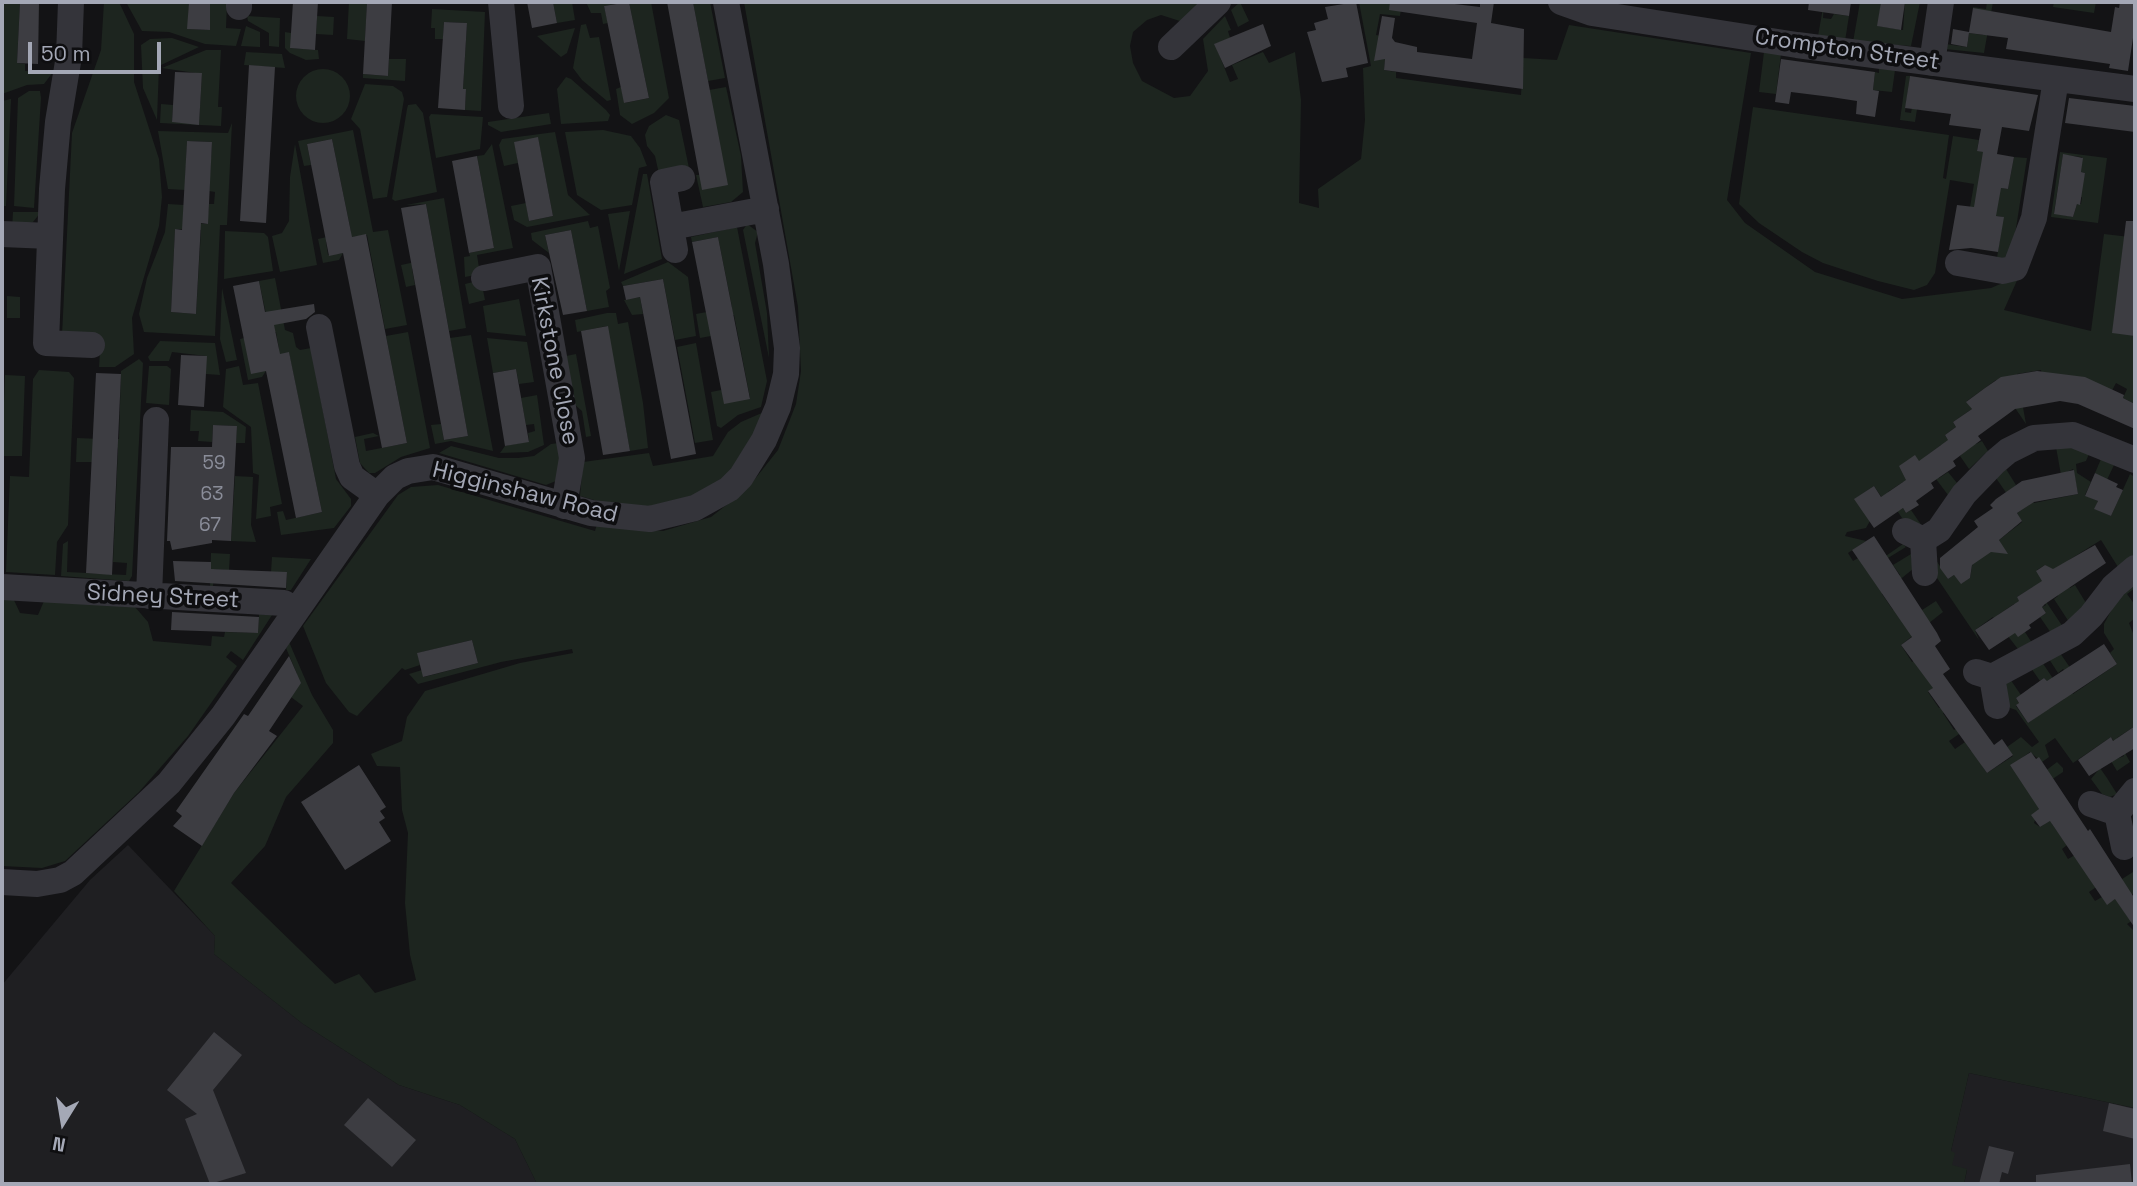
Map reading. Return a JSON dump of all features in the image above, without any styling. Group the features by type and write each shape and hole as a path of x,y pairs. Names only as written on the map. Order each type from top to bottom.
{"street":[{"path":"71,2 69,56 58,122 46,343 93,345"},
{"path":"501,2 511,106"},
{"name":"Higginshaw Road","path":"2,882 37,884 60,880 87,863 190,760 377,495 395,477 408,471 433,467 564,506 626,518 673,516 695,508 729,489 756,454 778,407 786,361 782,301 726,2"},
{"path":"1171,47 1219,2"},
{"name":"Crompton Street","path":"1561,2 1592,13 1932,63 2135,89"},
{"path":"1932,63 1941,2"},
{"path":"1958,262 2003,271 2015,268 2034,218 2056,79"},
{"path":"681,178 663,182 673,238 766,209"},
{"path":"2,234 50,236"},
{"name":"Kirkstone Close","path":"484,278 538,267 571,448 571,481 564,506"},
{"path":"320,327 347,466 352,477 377,495"},
{"path":"149,596 156,420"},
{"path":"1925,573 1914,535 1939,530 1969,488 2008,451 2034,438 2073,435 2135,460"},
{"path":"1997,706 1983,674 2072,634 2091,616 2114,586 2135,568"},
{"name":"Sidney Street","path":"2,587 29,599 149,596 284,603 294,610"},
{"path":"2117,813 2135,791"},
{"path":"2091,804 2117,813"},
{"path":"2117,813 2124,847"}],"shaded area":[{"path":"2,2 20,2 17,63 25,64 25,71 53,72 44,84 27,85 2,94"},
{"path":"104,2 119,2 134,34 134,82 159,159 162,197 159,226 132,318 134,354 115,367 99,367 101,337 62,335 72,133 101,50"},
{"path":"126,2 189,2 188,29 210,30 210,2 227,2 226,28 241,29 236,46 205,44 169,32 142,31"},
{"path":"349,2 367,2 365,41 347,39"},
{"path":"553,2 572,2 575,20 557,23"},
{"path":"586,2 625,2 604,6 608,23 603,24 601,13 591,13"},
{"path":"629,2 651,2 669,98 654,113 632,124 620,115 616,89 621,87 625,103 649,98"},
{"path":"693,2 710,2 725,78 708,81"},
{"path":"744,2 1203,2 1183,22 1161,15 1147,20 1133,32 1130,46 1133,63 1142,81 1174,98 1190,96 1208,71 1203,39 1225,16 1231,30 1228,31 1230,38 1215,44 1230,82 1238,79 1232,65 1263,52 1269,63 1295,52 1301,100 1299,203 1319,208 1318,189 1361,159 1365,120 1363,68 1371,66 1359,2 1402,2 1400,16 1380,14 1376,35 1387,37 1384,70 1396,72 1396,78 1521,95 1523,58 1557,60 1569,25 1751,53 1727,200 1745,223 1815,272 1902,299 1991,288 2019,276 2004,310 2091,331 2104,234 2130,237 2135,404 2123,398 2127,389 2116,383 2108,398 2046,401 2041,370 2017,374 2026,424 1996,380 1967,401 1972,409 1953,422 1956,427 1945,435 1953,446 1941,445 1925,457 1939,478 1948,472 1957,483 1948,495 1933,475 1904,473 1915,493 1903,482 1888,492 1900,510 1903,508 1906,513 1911,510 1922,526 1902,518 1894,506 1889,508 1874,486 1855,499 1870,521 1866,528 1847,532 1845,536 1866,541 1848,553 1853,561 1860,557 1880,560 1903,544 1906,547 1888,558 1880,589 1900,575 1893,565 1911,554 1913,569 1882,594 1893,610 1908,600 1922,610 1936,601 1943,612 1901,645 1912,662 1933,647 1944,681 1928,692 1939,708 1950,701 1954,706 1943,713 1954,730 1972,719 1975,723 1949,741 1955,749 1965,742 1971,751 1990,739 1994,745 1982,766 1987,773 2013,756 2007,747 2021,737 2032,747 2039,742 2016,710 2010,708 2005,685 2010,679 2021,695 2016,698 2019,703 2016,706 2028,723 2043,712 2028,690 2032,686 2049,709 2064,699 2052,681 2048,683 2044,678 2040,681 2031,668 2042,662 2060,689 2066,685 2073,694 2117,664 2110,653 2114,649 2104,633 2104,624 2119,596 2135,583 2135,588 2127,594 2135,605 2135,618 2129,623 2135,638 2135,726 2117,738 2130,762 2117,771 2111,761 2124,756 2111,737 2073,763 2055,738 2045,745 2049,757 2042,762 2030,752 2011,766 2040,775 2057,762 2063,768 2063,772 2048,782 2034,823 2040,827 2065,811 2067,813 2052,824 2062,838 2071,842 2062,849 2068,859 2075,855 2108,879 2089,892 2095,901 2102,897 2107,904 2126,892 2122,879 2133,872 2135,875 2135,892 2119,904 2128,917 2135,912 2135,919 2127,924 2135,932 2135,1108 1969,1073 1951,1151 1955,1153 1952,1165 1967,1169 1964,1184 537,1184 515,1139 460,1105 399,1085 303,1024 214,954 215,936 174,891 234,793 303,706 291,697 297,674 286,648 289,642 312,695 333,730 333,743 286,797 265,846 231,883 335,984 359,974 375,993 416,980 410,955 405,903 408,833 402,810 400,767 377,766 371,754 402,741 407,717 425,691 520,663 573,653 572,649 501,662 418,684 409,674 422,670 424,677 478,663 472,640 418,653 420,665 405,670 402,668 357,716 349,712 326,683 303,626 398,495 411,487 438,485 595,531 597,524 663,531 711,517 747,489 778,450 796,404 801,371 798,307"},
{"path":"1240,2 1249,21 1238,27 1231,10"},
{"path":"1824,2 1823,18 1831,19 1834,14 1849,16 1845,41 1818,36"},
{"path":"1860,2 1881,4 1878,26 1903,30 1905,2 1920,2 1911,46 1853,42"},
{"path":"1987,2 1993,2 1984,53 1945,49 1945,44 1967,47 1969,33 1983,35 1986,20 1973,7 1986,9"},
{"path":"2054,2 2096,2 2094,13 2053,7"},
{"path":"432,9 485,12 481,111 465,110 466,90 463,89 467,23 444,22 443,39 435,39 435,28 431,28"},
{"path":"247,16 280,18 279,47 269,46 269,33 248,21"},
{"path":"317,16 334,17 333,35 316,34"},
{"path":"586,24 590,38 599,37 611,100 607,101 582,80 573,68 581,25"},
{"path":"246,26 260,32 260,47 241,46"},
{"path":"575,28 567,53 561,57 537,36"},
{"path":"285,32 291,33 291,48 318,50 319,59 306,60 290,53 285,48"},
{"path":"172,38 199,47 159,66 157,120 143,88 141,45 150,39"},
{"path":"206,50 221,50 218,107 222,107 221,126 160,123 161,104 173,105 172,122 199,123 202,74 162,68"},
{"path":"246,52 282,54 285,68 244,65"},
{"path":"1764,52 1781,54 1776,94 1759,92"},
{"path":"389,59 406,59 405,81 363,78 363,74 388,76"},
{"path":"1879,68 1895,70 1892,92 1873,90 1875,72 1879,73"},
{"path":"323,69 342,77 350,96 342,115 323,123 304,115 296,96 304,77"},
{"path":"1906,76 1910,76 1905,112 1911,113 1913,102 1918,103 1915,122 1900,120"},
{"path":"566,77 606,110 610,115 608,121 561,124 557,89"},
{"path":"365,84 393,86 402,92 404,99 387,197 373,199 360,129 351,119"},
{"path":"726,87 741,156 743,192 731,202 703,207 696,175 699,175 709,90"},
{"path":"29,91 40,91 41,98 34,208 14,206 18,98"},
{"path":"11,99 6,206 2,206 2,101"},
{"path":"416,104 423,113 437,192 395,201 392,199 407,109 408,105"},
{"path":"1753,107 1949,135 1943,178 1946,179 1953,136 1979,140 1977,150 1983,152 2001,188 2008,189 2014,157 2027,158 2011,260 1997,258 2003,217 1979,213 1970,207 1974,184 1950,180 1935,273 1927,285 1914,290 1878,281 1823,263 1802,252 1759,223 1739,204"},
{"path":"549,113 551,124 501,132 488,125 488,122"},
{"path":"431,114 483,117 480,149 436,158 429,117"},
{"path":"666,115 679,120 689,168 659,174 655,156 647,146 645,135 649,126"},
{"path":"232,123 227,225 220,225 215,336 144,332 139,314 147,278 165,232 168,204 184,205 183,222 207,224 209,204 214,204 215,192 209,191 212,142 187,141 185,190 168,189 158,131 228,133","holes":["175,229 201,230 196,314 171,312"]},
{"path":"353,130 373,232 388,230 407,325 385,329 367,235 345,238 351,232 332,139 307,144 311,165 304,166 298,141"},
{"path":"603,130 631,136 640,148 647,166 639,168 632,205 601,210 577,195 565,132"},
{"path":"555,132 568,195 590,215 527,227 514,220 511,206 526,203 529,221 553,216 538,138 515,142 518,163 504,166 499,145 502,139"},
{"path":"295,144 317,265 280,272 272,236 282,233 289,221 290,177"},
{"path":"492,144 513,248 477,255 480,274 465,277 464,257 470,256 469,253 494,248 477,156 484,155"},
{"path":"2060,152 2107,158 2098,223 2051,217","holes":["2063,155 2082,157 2081,172 2085,173 2078,197 2082,197 2081,204 2077,204 2073,217 2054,213"]},
{"path":"643,174 647,174 662,259 624,274"},
{"path":"444,198 466,328 449,331 426,204 406,205"},
{"path":"630,211 619,271 608,214"},
{"path":"13,212 41,212 33,222 12,229"},
{"path":"588,221 590,228 598,226 610,288 606,291 609,307 587,311 571,230 545,235 549,253 532,240 531,233"},
{"path":"747,224 758,232 755,243 767,313 769,358 743,230"},
{"path":"737,227 767,381 761,407 738,415 721,428 717,426 711,392 721,390 750,398 734,315 727,316 732,307 718,237 692,242 691,237"},
{"path":"225,231 264,233 268,237 273,271 224,279"},
{"path":"331,236 331,241 326,242 328,255 343,253 339,260 323,263 318,239"},
{"path":"415,262 412,269 415,285 406,287 401,265"},
{"path":"668,262 688,277 696,336 675,340 663,279 623,286 621,282"},
{"path":"275,278 285,330 293,333 296,347 300,350 311,348 336,479 351,499 351,506 334,528 281,535 277,512 283,511 286,520 322,512 289,353 265,357 279,349 276,332 270,333 259,281"},
{"path":"481,280 485,300 469,304 465,284"},
{"path":"222,288 237,360 226,362 220,339"},
{"path":"7,296 20,297 20,318 7,318"},
{"path":"640,297 643,314 632,315 624,300"},
{"path":"519,299 526,336 487,332 483,306"},
{"path":"712,311 711,336 700,338 696,314"},
{"path":"616,313 618,324 628,322 643,403 648,448 630,451 607,326 577,332 575,320"},
{"path":"408,332 430,448 401,457 375,473 369,473 360,463 355,437 373,433 379,436 364,439 366,451 407,443 386,336"},
{"path":"471,335 493,451 451,441 435,444 431,425 441,424 444,440 468,436 450,338"},
{"path":"244,338 266,371 262,377 248,380 240,339"},
{"path":"487,338 527,342 534,382 519,384 516,369 493,373"},
{"path":"160,341 215,343 220,375 206,374 206,356 172,352 169,361 150,361 148,357"},
{"path":"696,343 713,440 695,443 677,347"},
{"path":"576,354 591,436 586,437 582,411 575,405 566,356"},
{"path":"139,359 143,363 132,576 129,581 61,576 63,544 68,541 67,572 126,575 127,563 113,562 118,449 112,439 119,439 121,371"},
{"path":"149,366 167,366 171,369 169,405 146,403"},
{"path":"239,366 243,385 258,383 282,504 270,507 271,516 256,519 259,475 253,473 251,427 223,407 226,369"},
{"path":"39,370 69,372 74,378 68,525 57,542 55,575 6,572 10,476 29,477 33,379"},
{"path":"5,375 25,376 22,456 2,456"},
{"path":"537,395 544,445 528,452 500,453 505,446 529,441 528,433 535,431 534,424 526,425 521,398"},
{"path":"191,410 223,412 246,427 245,443 236,443 237,426 213,425 212,442 198,441 199,431 190,431"},
{"path":"764,412 744,455 715,488 665,506 622,508 580,496 583,462 649,453 653,466 713,456 728,432 741,422"},
{"path":"77,438 101,439 92,462 76,462"},
{"path":"1974,441 1976,444 1982,441 1988,451 1969,469 1960,456"},
{"path":"559,443 556,481 546,485 439,453 451,446 499,458 518,458 534,456 551,444"},
{"path":"2056,447 2070,447 2089,454 2086,461 2076,464 2077,473 2091,482 2085,495 2098,501 2095,509 2111,516 2130,474 2135,477 2135,555 2118,567 2101,540 2069,560 2069,575 2062,564 2051,571 2045,565 2037,570 2047,589 2041,594 2063,627 2051,633 2040,617 2046,613 2042,607 2046,605 2033,587 2017,597 2029,616 2025,619 2014,604 1998,615 2010,633 2025,632 2032,643 2018,649 1993,617 1975,630 1979,640 1937,578 1936,560 1948,579 1954,575 1962,583 1970,578 1977,536 2003,549 1999,540 2022,522 2017,513 2029,505 2025,487 2034,503 2078,494 2073,469 2061,475"},
{"path":"2101,459 2114,465 2106,482 2095,473"},
{"path":"2006,469 2016,485 2007,494 1996,478"},
{"path":"235,476 253,477 251,525 256,542 231,541"},
{"path":"211,553 230,554 229,570 214,569 213,587 210,586"},
{"path":"272,557 311,559 291,590 286,590 287,572 271,572"},
{"path":"2068,585 2070,588 2075,585 2086,603 2069,622 2054,599 2058,596 2056,592"},
{"path":"2,597 13,598 20,613 38,615 44,601 135,607 148,622 153,641 211,646 212,636 224,637 225,632 258,633 259,614 272,615 243,660 231,651 226,657 237,666 188,736 139,792 65,861 42,868 2,866"},
{"path":"2060,653 2071,669 2066,672 2063,669 2058,673 2049,659"},
{"path":"2100,768 2117,794 2110,797 2102,794 2091,779"},
{"path":"128,845 215,936 214,954 303,1024 399,1085 460,1105 515,1139 537,1184 2,1184 2,985 90,880"},
{"path":"1969,1073 2135,1108 2135,1184 1964,1184 1967,1170 1952,1166 1951,1151"}],"building":[{"path":"20,2 39,2 38,64 17,63"},
{"path":"189,2 210,2 210,30 187,29"},
{"path":"293,2 318,2 315,50 290,48"},
{"path":"367,2 392,2 388,76 363,74"},
{"path":"527,2 553,2 557,23 532,28"},
{"path":"629,2 649,98 624,103 604,6"},
{"path":"667,2 693,2 728,185 702,190"},
{"path":"1356,2 1368,63 1346,68 1348,77 1322,82 1307,32 1316,30 1314,23 1328,19 1325,7"},
{"path":"1390,2 1438,2 1480,7 1480,2 1494,2 1491,23 1524,29 1523,89 1384,70 1385,59 1374,61 1382,16 1395,18 1392,38 1395,42 1417,47 1417,52 1472,59 1477,23 1389,10"},
{"path":"1809,2 1851,2 1849,16 1808,10"},
{"path":"1881,2 1905,2 1901,30 1877,26"},
{"path":"2120,2 2135,2 2135,38 2128,71 2109,68 2110,64 2006,49 2008,38 1969,33 1967,47 1951,44 1953,29 1969,32 1973,8 2111,32 2115,7 2119,8"},
{"path":"444,22 467,23 463,89 466,89 465,110 438,108"},
{"path":"1263,24 1271,46 1225,68 1214,44"},
{"path":"1781,59 1875,72 1873,90 1879,91 1875,117 1856,114 1857,101 1831,97 1791,92 1789,104 1775,102"},
{"path":"249,65 275,67 266,223 240,221"},
{"path":"175,72 202,73 199,125 172,122"},
{"path":"1910,76 2038,95 2029,131 2002,127 1997,154 2014,157 2008,189 2001,188 1996,216 2004,217 1998,252 1971,248 1949,250 1957,205 1974,207 1983,152 1977,151 1981,129 1949,125 1951,114 1905,108"},
{"path":"2069,98 2135,106 2135,132 2065,123"},
{"path":"538,137 553,216 529,221 514,142"},
{"path":"332,139 352,237 366,234 407,443 382,448 343,253 329,256 307,144"},
{"path":"187,141 212,142 208,224 201,223 196,314 171,312 175,229 182,230"},
{"path":"2063,154 2083,158 2081,172 2085,173 2080,205 2077,204 2073,217 2054,214"},
{"path":"477,156 494,248 469,253 452,161"},
{"path":"426,204 468,436 444,440 401,208"},
{"path":"2126,221 2135,221 2135,336 2112,333"},
{"path":"571,230 587,311 563,315 545,235"},
{"path":"718,237 750,399 724,404 692,242"},
{"path":"663,279 696,454 671,459 640,297 626,300 623,286"},
{"path":"259,281 265,312 314,304 315,312 306,319 274,325 280,354 289,352 322,512 296,518 266,371 251,374 233,286"},
{"path":"608,326 630,451 603,455 581,331"},
{"path":"181,355 207,356 204,407 178,405"},
{"path":"516,369 529,442 505,446 493,373"},
{"path":"2037,371 2085,377 2124,395 2123,398 2135,404 2135,429 2078,404 2060,401 2015,409 1978,436 1981,440 1953,461 1956,466 1931,483 1934,488 1916,501 1919,505 1906,513 1903,508 1874,528 1854,499 1874,486 1881,497 1906,480 1899,466 1915,455 1919,461 1948,440 1945,435 1956,427 1953,422 1972,409 1966,402 1985,388 2001,377"},
{"path":"96,373 121,374 112,575 86,573"},
{"path":"213,425 237,426 231,541 212,540 212,543 172,550 170,541 167,541 171,447 212,447"},
{"path":"2074,470 2078,494 2034,502 2017,513 2022,521 1999,540 2008,554 1991,552 1972,565 1970,578 1961,584 1954,575 1948,579 1940,568 1940,558 1978,527 1974,521 1993,508 1990,505 1996,499 2022,481"},
{"path":"2095,473 2118,484 2116,487 2123,490 2111,516 2094,509 2098,501 2085,496"},
{"path":"1874,536 1941,641 1935,646 1950,669 1943,674 1994,745 2002,739 2013,755 1987,773 1928,691 1933,688 1901,645 1912,637 1852,550"},
{"path":"2095,545 2106,563 2045,604 2042,607 2046,613 2029,625 2031,628 2018,637 2015,633 1989,650 1975,630 2019,601 2017,597 2042,581 2036,571 2045,565 2053,569"},
{"path":"173,561 211,562 211,569 287,572 286,588 175,581"},
{"path":"172,612 259,617 258,633 171,630"},
{"path":"472,640 478,663 423,677 417,653"},
{"path":"2104,644 2117,664 2028,723 2016,705 2019,703 2016,698 2044,678 2047,681"},
{"path":"289,656 301,683 269,731 277,736 234,793 202,846 173,826 182,816 176,811 244,714 248,716"},
{"path":"2135,726 2135,748 2089,776 2078,760 2111,737 2113,741"},
{"path":"2031,752 2036,759 2039,757 2088,831 2090,829 2135,899 2135,928 2115,899 2107,905 2050,821 2040,827 2031,815 2039,809 2010,765"},
{"path":"359,765 386,807 380,811 385,818 379,822 391,841 345,870 301,802"},
{"path":"214,1032 242,1055 213,1090 246,1173 210,1184 185,1119 197,1114 167,1090"},
{"path":"368,1098 416,1140 392,1167 344,1125"},
{"path":"2109,1103 2135,1109 2135,1139 2103,1131"},
{"path":"1989,1146 2014,1152 2008,1174 2002,1172 1999,1184 1979,1184"},
{"path":"2130,1164 2132,1184 2036,1184 2036,1175"}]}
